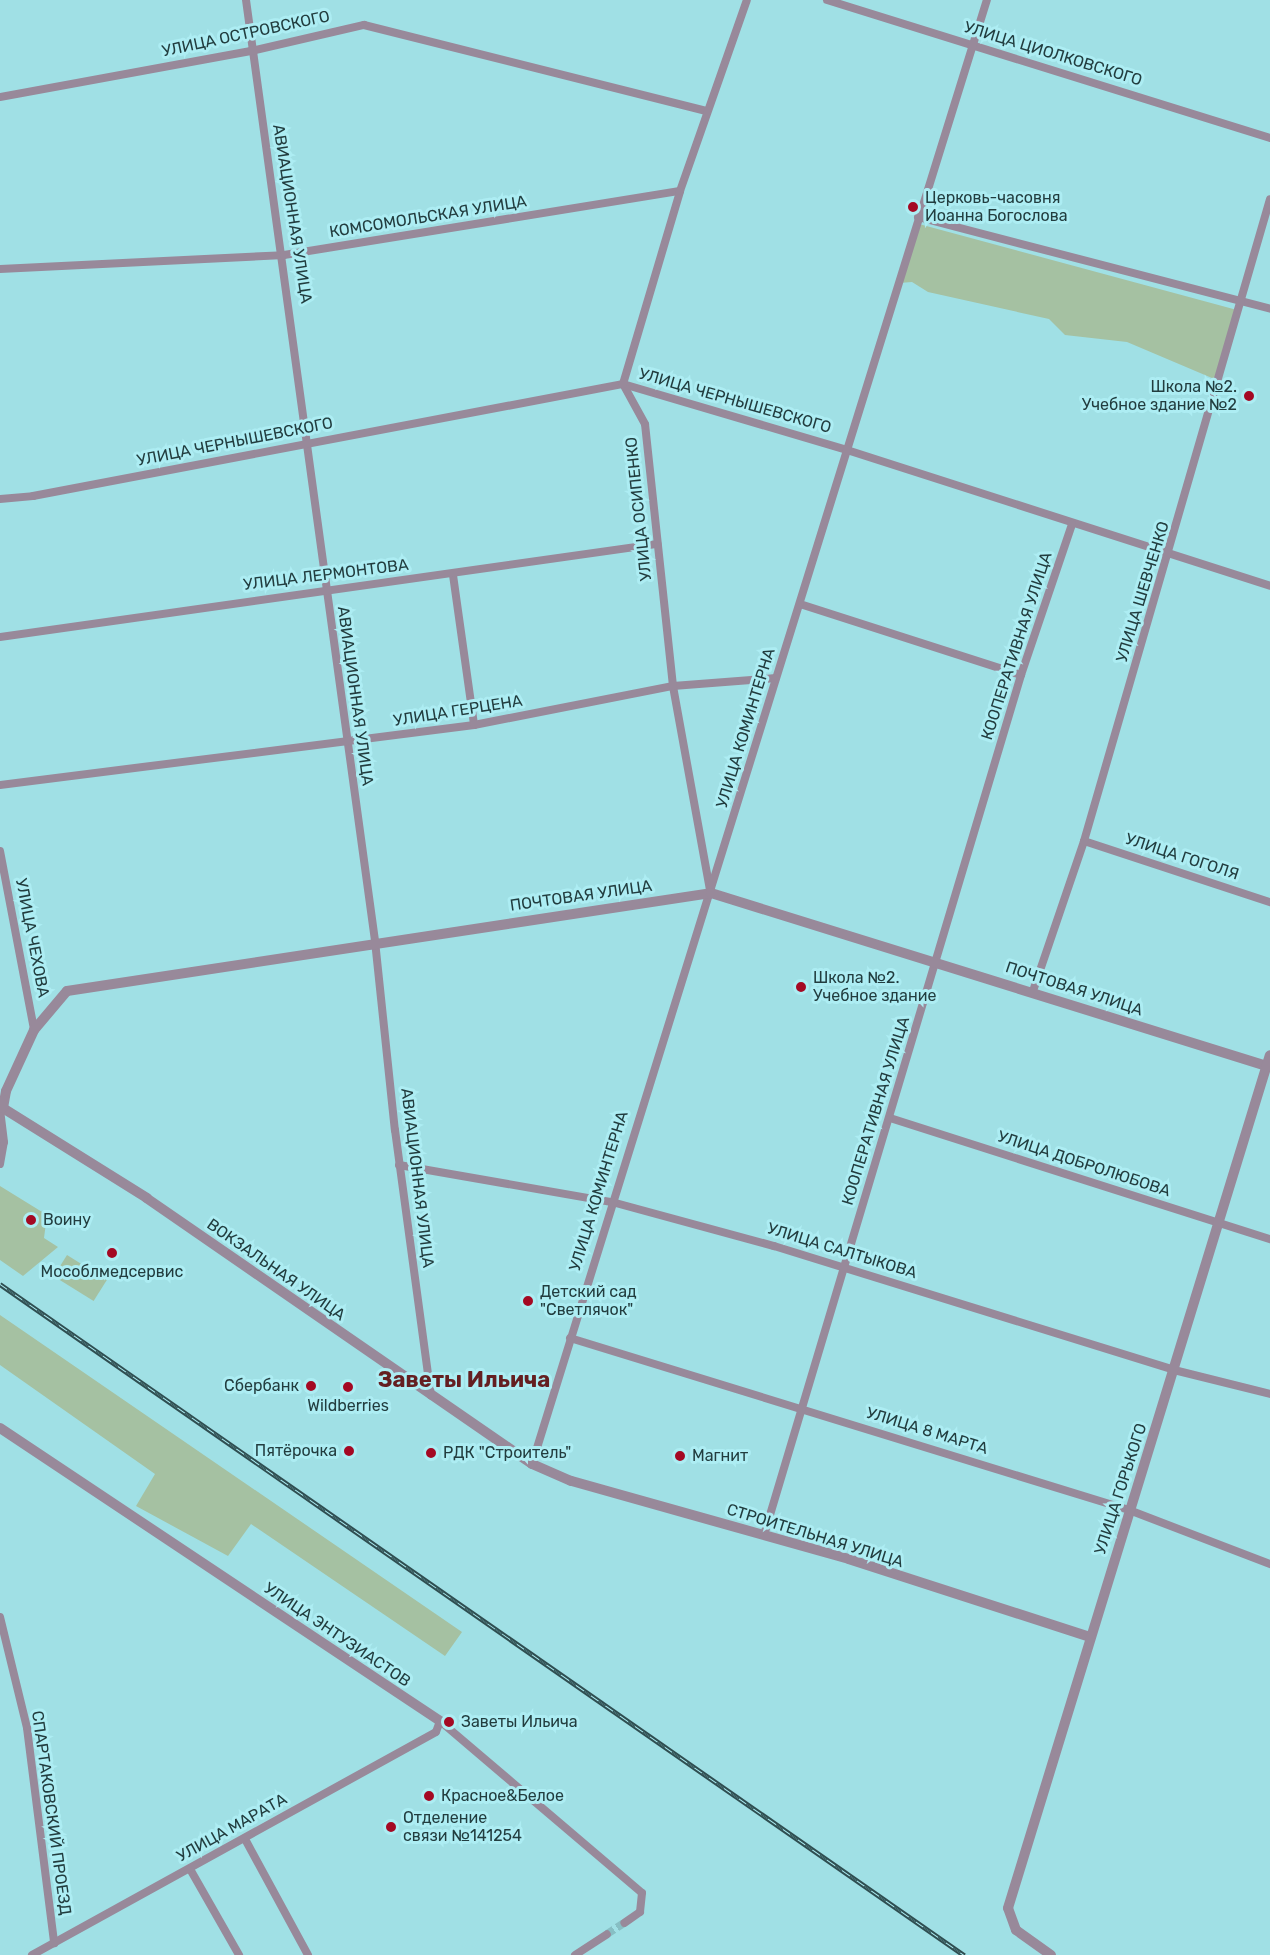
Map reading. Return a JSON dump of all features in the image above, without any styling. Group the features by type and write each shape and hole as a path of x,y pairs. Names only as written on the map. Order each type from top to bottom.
{"street":[{"name":"АВИАЦИОННАЯ УЛИЦА","path":"246,0 251,51 284,255 325,589 375,941 399,1165 431,1397"},
{"path":"623,384 680,191 706,111 747,0"},
{"name":"УЛИЦА ЦИОЛКОВСКОГО","path":"827,0 1270,138"},
{"name":"УЛИЦА КОМИНТЕРНА","path":"532,1464 987,0"},
{"name":"УЛИЦА ОСТРОВСКОГО","path":"0,97 251,51 364,25 706,111"},
{"name":"КОМСОМОЛЬСКАЯ УЛИЦА","path":"0,269 284,255 680,191"},
{"name":"УЛИЦА ШЕВЧЕНКО","path":"1033,991 1084,841 1169,557 1243,302 1270,199"},
{"path":"918,217 1270,309"},
{"name":"УЛИЦА ЧЕРНЫШЕВСКОГО","path":"0,499 33,496 623,384 847,450 1169,557 1270,586"},
{"name":"УЛИЦА ОСИПЕНКО","path":"623,384 645,424 673,686 711,893"},
{"name":"КООПЕРАТИВНАЯ УЛИЦА","path":"764,1535 1022,675 1072,524"},
{"name":"УЛИЦА ЛЕРМОНТОВА","path":"0,637 325,589 453,575 657,544"},
{"path":"453,575 474,725"},
{"path":"800,604 1022,675"},
{"name":"УЛИЦА ГЕРЦЕНА","path":"0,785 347,743 474,725 673,686 776,678"},
{"name":"УЛИЦА ГОГОЛЯ","path":"1084,841 1270,902"},
{"name":"УЛИЦА ЧЕХОВА","path":"0,851 34,1030"},
{"name":"ПОЧТОВАЯ УЛИЦА","path":"0,1164 2,1108 6,1091 34,1030 67,991 375,941 711,893 1269,1063"},
{"name":"УЛИЦА ГОРЬКОГО","path":"1051,1955 1016,1930 1008,1908 1129,1510 1269,1063"},
{"name":"ВОКЗАЛЬНАЯ УЛИЦА","path":"2,1108 147,1198 431,1397 532,1464"},
{"name":"УЛИЦА ДОБРОЛЮБОВА","path":"890,1118 1270,1239"},
{"name":"УЛИЦА САЛТЫКОВА","path":"399,1165 612,1202 844,1267 1174,1370 1270,1394"},
{"name":"УЛИЦА 8 МАРТА","path":"570,1338 1129,1510 1270,1564"},
{"name":"УЛИЦА ЭНТУЗИАСТОВ","path":"0,1428 440,1721 643,1895 640,1912 624,1923"},
{"name":"СТРОИТЕЛЬНАЯ УЛИЦА","path":"532,1464 572,1481 764,1535 1090,1637"},
{"name":"СПАРТАКОВСКИЙ ПРОЕЗД","path":"0,1617 27,1728 54,1943"},
{"name":"УЛИЦА МАРАТА","path":"32,1955 436,1732 440,1721"},
{"path":"245,1839 308,1955"},
{"path":"190,1869 239,1955"},
{"path":"575,1955 607,1934"}],"green space":[{"path":"919,224 1237,310 1219,381 1127,342 1065,335 1049,319 928,292 912,282 899,283"},
{"path":"0,1186 47,1215 44,1238 58,1247 23,1276 0,1260"},
{"path":"67,1255 107,1280 94,1301 54,1276"},
{"path":"0,1315 462,1632 445,1656 251,1524 228,1556 136,1506 155,1474 0,1365"}],"tunnel":[{"path":"607,1934 624,1923"}],"railway":[{"path":"0,1284 964,1955"}],"place":[{"name":"Церковь-часовня Иоанна Богослова","path":"913,207"},
{"name":"Школа №2. Учебное здание №2","path":"1249,396"},
{"name":"Школа №2. Учебное здание","path":"801,987"},
{"name":"Воину","path":"31,1220"},
{"name":"Мособлмедсервис","path":"112,1253"},
{"name":"Детский сад \"Светлячок\"","path":"528,1301"},
{"name":"Сбербанк","path":"311,1386"},
{"name":"Wildberries","path":"348,1387"},
{"name":"Пятёрочка","path":"349,1451"},
{"name":"РДК \"Строитель\"","path":"431,1453"},
{"name":"Магнит","path":"680,1456"},
{"name":"Заветы Ильича","path":"449,1722"},
{"name":"Красное&Белое","path":"429,1796"},
{"name":"Отделение связи №141254","path":"391,1827"}],"district":[{"name":"Заветы Ильича","path":"464,1380"}]}
